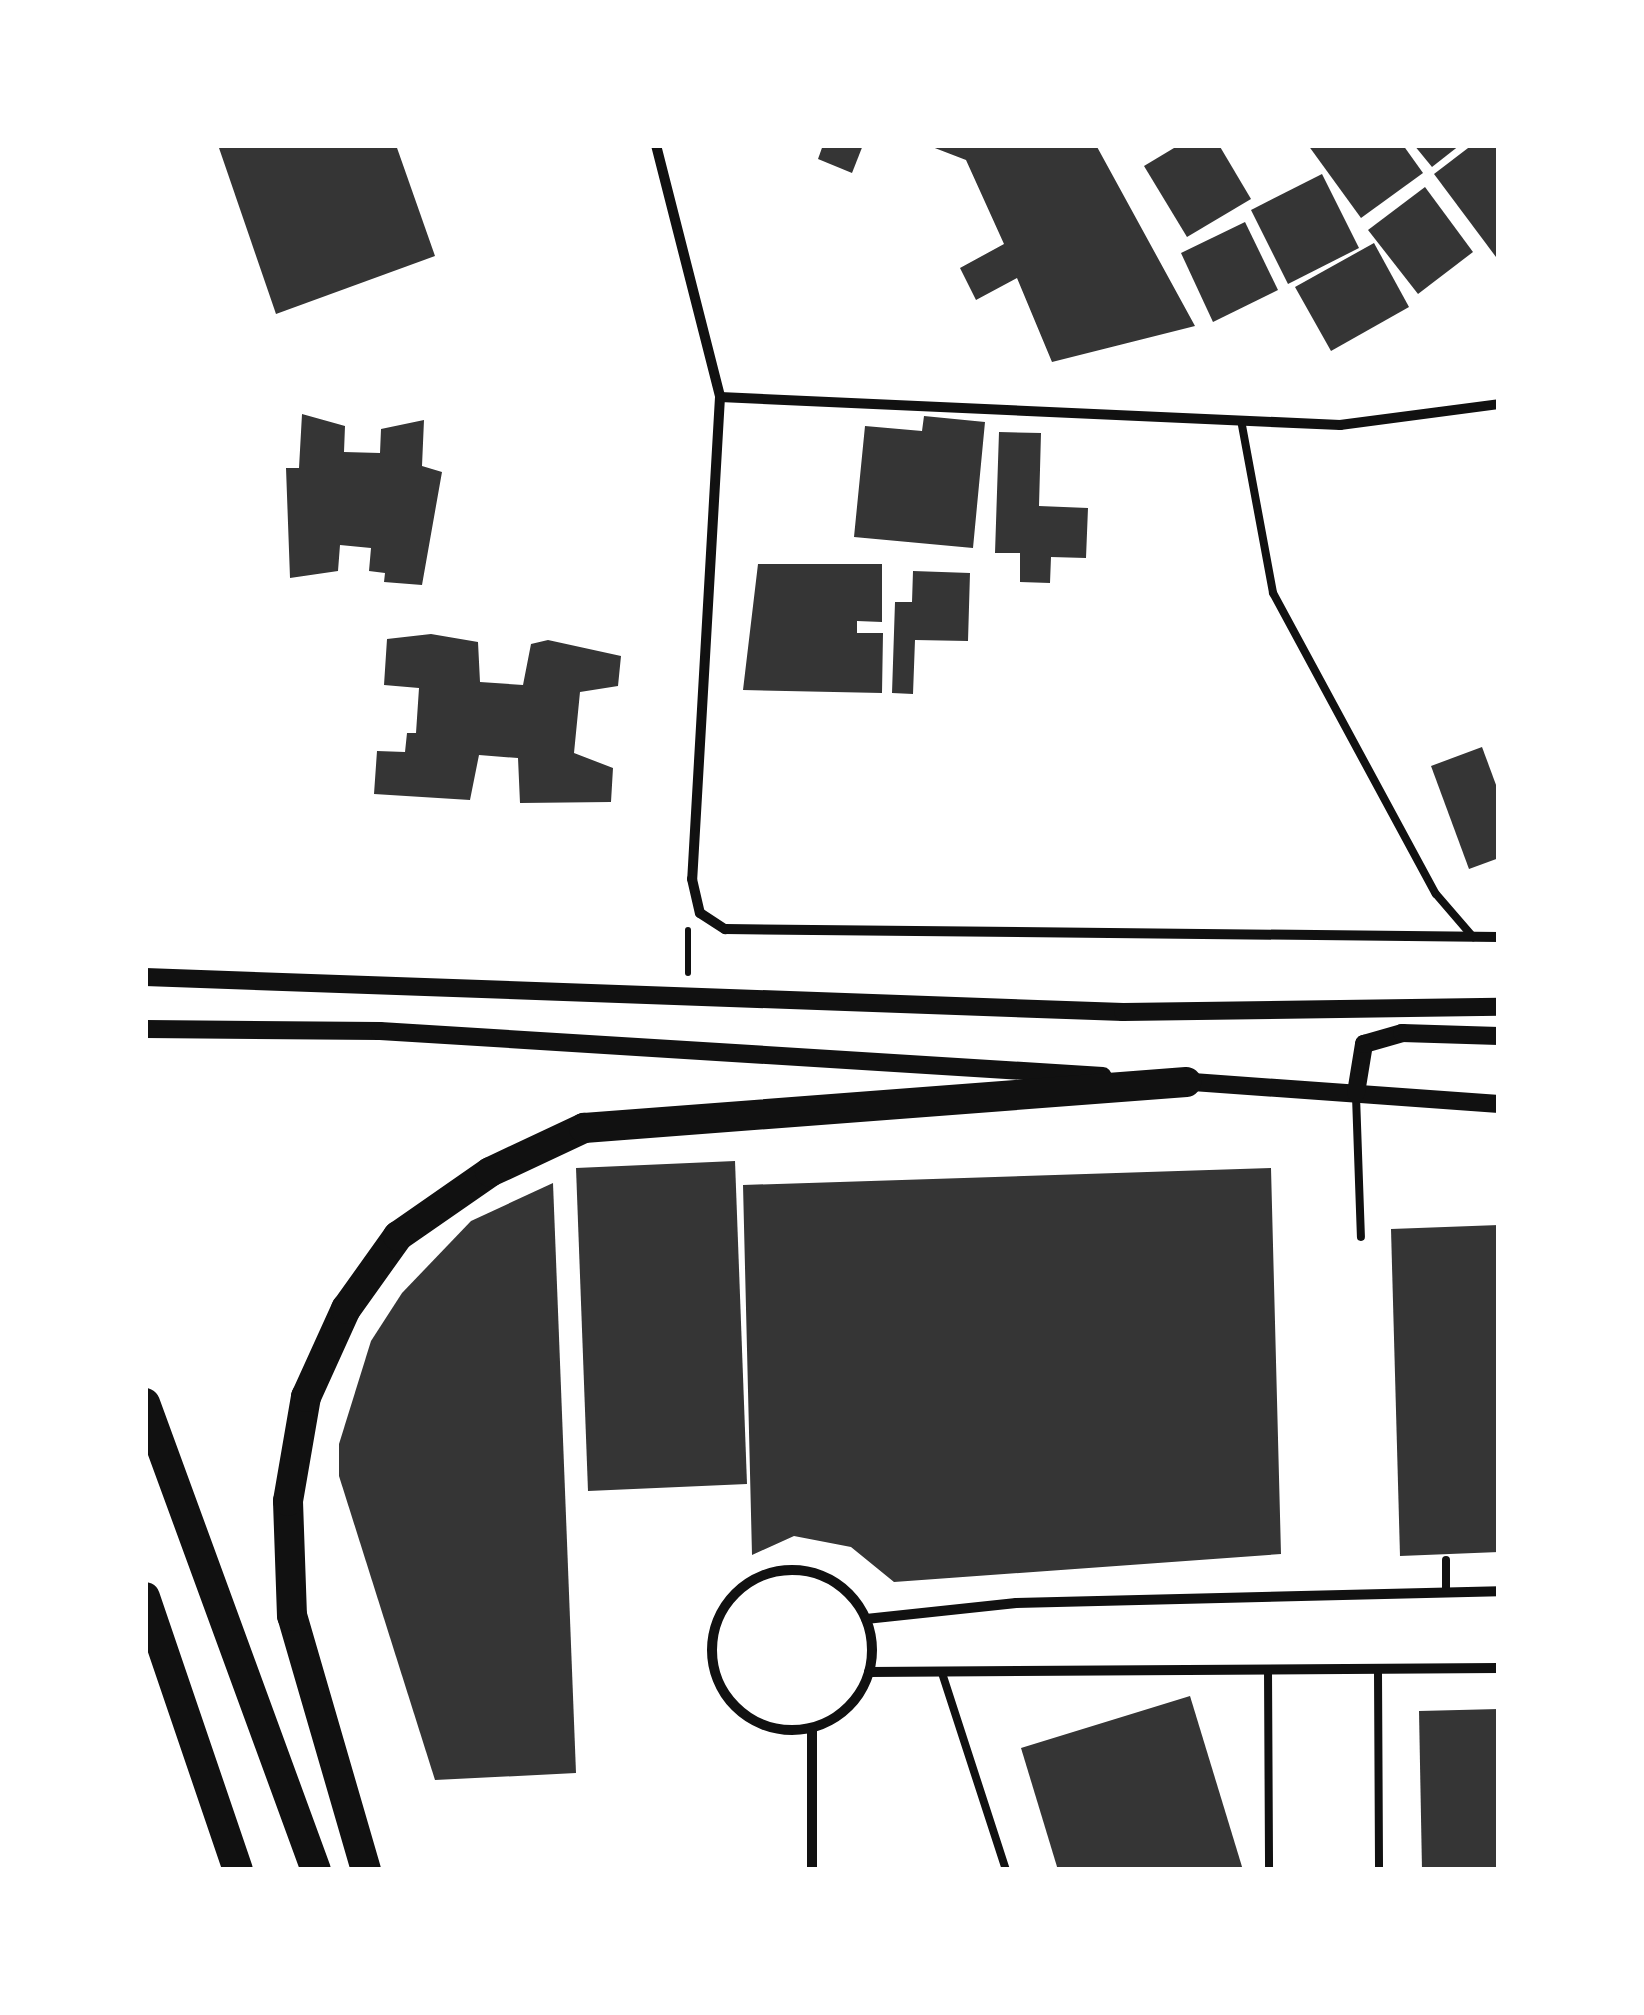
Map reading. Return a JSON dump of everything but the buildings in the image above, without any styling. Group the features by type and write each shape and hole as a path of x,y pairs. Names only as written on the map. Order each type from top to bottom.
{"highway":[{"path":"366,1870 292,1616 288,1501 306,1397 346,1309 398,1236 490,1172 584,1128 1186,1082"},
{"path":"145,1403 316,1870"},
{"path":"145,1597 238,1870"}],"street":[{"path":"656,145 720,397 692,879 700,913 725,929 1499,937"},
{"path":"720,397 1340,424 1499,404"},
{"path":"145,977 1122,1012 1499,1007"},
{"path":"145,1029 380,1031 1499,1104"},
{"path":"1356,1093 1364,1044 1402,1033 1499,1036"},
{"path":"796,1570 833,1580 866,1620 869,1672 847,1707 812,1728 773,1728 738,1710 713,1665 720,1614 757,1577 796,1570"},
{"path":"866,1620 1016,1603 1499,1592"},
{"path":"869,1672 1378,1672 1499,1668"},
{"path":"812,1728 812,1870"}],"lane":[{"path":"1241,420 1273,594 1436,894 1474,938"},
{"path":"1356,1093 1361,1237"},
{"path":"1446,1560 1446,1592"},
{"path":"1268,1670 1269,1870"},
{"path":"942,1672 1006,1870"},
{"path":"1378,1672 1379,1870"}]}
